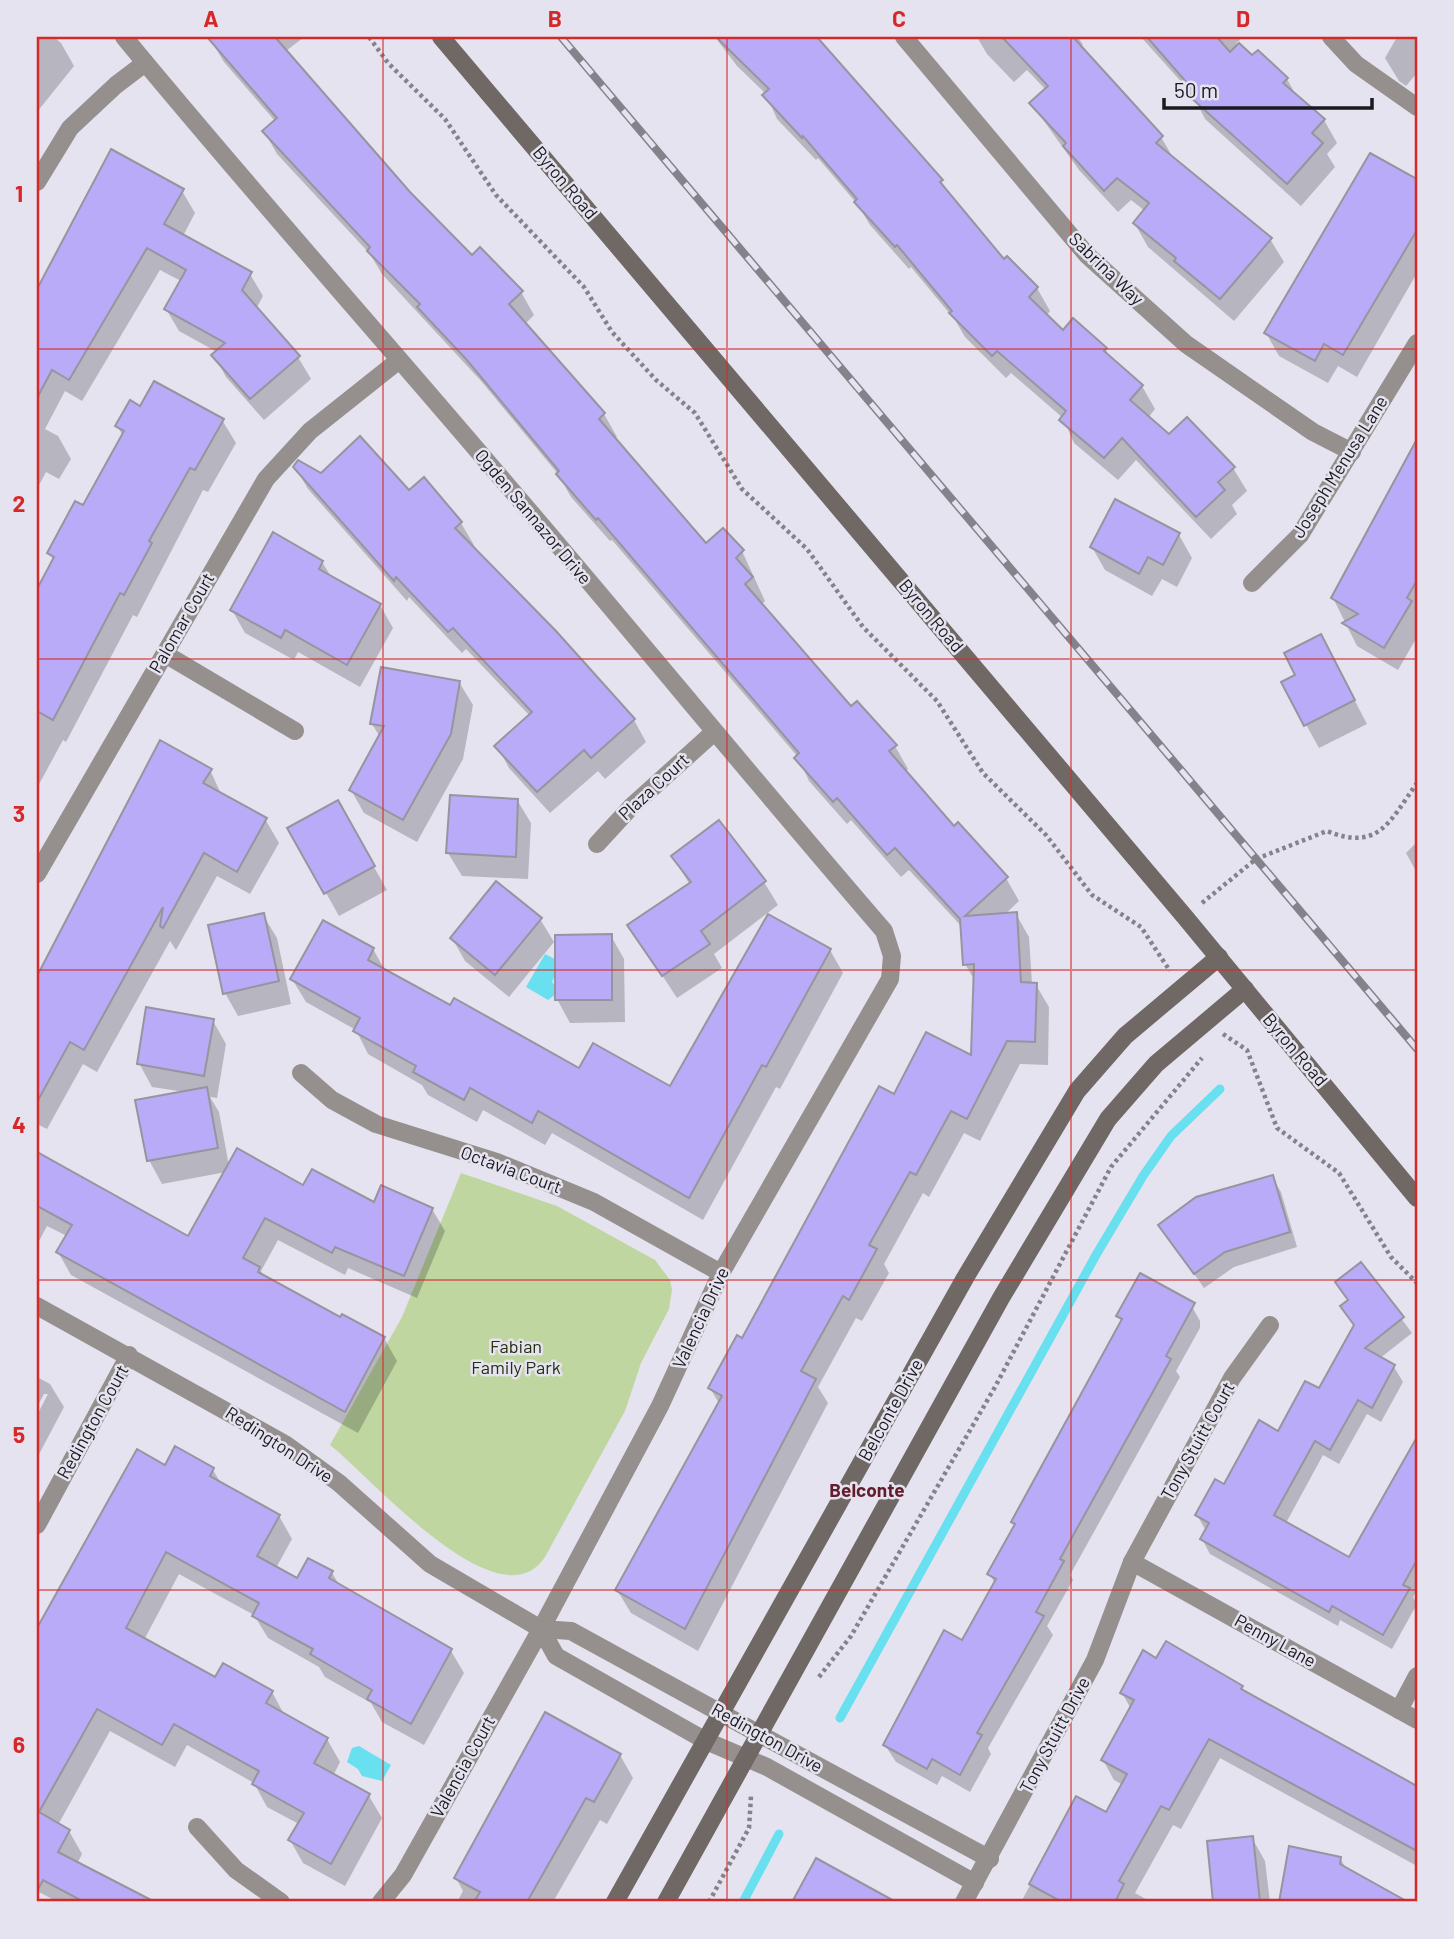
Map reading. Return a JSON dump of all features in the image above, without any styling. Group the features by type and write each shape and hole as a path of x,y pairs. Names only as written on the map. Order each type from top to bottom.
{"main road":[{"name":"Byron Road","path":"441,37 1219,957 1417,1198"},
{"name":"Belconte Drive","path":"615,1902 723,1714 965,1278 1077,1091 1125,1037 1219,957"},
{"path":"666,1902 1000,1298 1108,1119 1156,1064 1245,989"}],"street":[{"name":"Ogden Sannazor Drive","path":"124,37 398,361 507,484 713,733 884,932 892,956 890,979 871,1013"},
{"name":"Sabrina Way","path":"904,37 1087,255 1186,344 1313,432 1352,452"},
{"path":"1331,37 1356,64 1417,107"},
{"path":"37,182 71,128 116,85 145,63"},
{"name":"Joseph Menusa Lane","path":"1252,583 1300,536 1417,343"},
{"name":"Palomar Court","path":"37,874 266,479 310,431 398,361"},
{"path":"164,654 295,730"},
{"name":"Plaza Court","path":"597,844 631,807 713,733"},
{"name":"Valencia Drive","path":"541,1629 660,1406 721,1273 871,1013"},
{"name":"Octavia Court","path":"301,1073 332,1100 376,1124 497,1162 594,1202 721,1273"},
{"name":"Redington Drive","path":"37,1306 285,1444 339,1483 430,1564 541,1629 571,1631 990,1859"},
{"name":"Tony Stuitt Court","path":"1132,1562 1232,1378 1270,1325"},
{"name":"Redington Court","path":"37,1525 129,1355"},
{"name":"Penny Lane","path":"1132,1562 1417,1720"},
{"name":"Tony Stuitt Drive","path":"964,1902 990,1859 1095,1660 1132,1562"},
{"name":"Redington Drive","path":"541,1629 556,1656 706,1741 766,1767 975,1883"},
{"name":"Valencia Court","path":"381,1902 402,1875 541,1629"},
{"path":"1399,1710 1417,1676"},
{"path":"197,1827 236,1870 281,1902"}],"path":[{"path":"369,37 388,63 445,119 496,195 584,287 612,332 656,380 695,413 742,489 807,549 863,627 937,701 983,773 1046,835 1093,895 1141,927 1157,956 1184,987"},
{"path":"1185,917 1256,859 1327,831 1348,839 1362,839 1382,831 1417,783"},
{"path":"1210,1018 1224,1035 1247,1050 1277,1128 1339,1173 1391,1257 1417,1283"},
{"path":"1215,1044 1224,1035"},
{"path":"815,1682 851,1636 988,1399 1111,1167 1205,1054"},
{"path":"709,1902 749,1828 751,1793 766,1767"}],"green space":[{"name":"Fabian Family Park","path":"461,1173 557,1206 655,1260 670,1280 672,1290 669,1309 641,1363 625,1411 545,1557 524,1573 497,1573 467,1560 403,1512 330,1445 402,1317"}],"water":[{"path":"545,954 555,959 557,971 552,982 557,988 556,994 548,1000 526,987"},
{"path":"359,1746 391,1765 382,1781 362,1776 358,1769 347,1762 352,1748"}],"building":[{"path":"207,37 275,37 410,192 472,255 480,247 523,291 509,304 605,413 599,419 706,543 723,528 744,550 736,558 753,577 745,584 851,706 857,701 897,745 889,751 954,826 958,822 1008,877 965,916 1017,912 1021,982 1037,983 1035,1042 1007,1041 967,1119 951,1111 916,1175 910,1172 869,1245 877,1249 849,1300 843,1296 801,1371 816,1379 685,1629 615,1590 722,1396 708,1388 737,1335 742,1338 879,1086 894,1094 926,1032 971,1055 974,964 963,965 960,919 895,848 887,855 837,798 833,802 794,758 799,753 598,518 596,520 556,474 559,471 466,359 417,307 420,304 367,251 370,247 262,131 277,118"},
{"path":"716,37 817,37 943,180 940,182 1004,259 1007,256 1038,287 1029,297 1063,330 1073,318 1107,348 1104,351 1143,385 1130,400 1169,434 1187,417 1235,467 1218,482 1225,490 1196,517 1122,438 1104,458 1059,420 1066,411 997,351 992,356 949,313 952,311 897,245 895,247 854,202 857,199 803,136 802,138 762,95 769,89"},
{"path":"1002,37 1073,37 1163,136 1156,143 1272,238 1220,299 1133,223 1149,203 1117,178 1104,191 1063,146 1066,143 1029,103 1048,86"},
{"path":"1147,37 1217,37 1230,52 1239,43 1252,55 1258,50 1288,78 1283,83 1325,119 1312,133 1323,143 1287,184 1189,96 1194,91"},
{"path":"111,149 184,189 164,224 252,272 242,290 300,356 250,399 211,355 225,343 164,309 186,270 147,248 69,380 52,370 37,398 37,289"},
{"path":"1370,153 1417,179 1417,230 1343,355 1324,344 1315,361 1264,333"},
{"path":"154,381 224,419 195,470 190,468 149,541 152,543 124,595 120,593 53,720 37,711 37,589 54,557 47,553 75,501 83,505 124,431 115,426 130,400 140,406"},
{"path":"360,436 409,490 424,477 462,522 455,528 556,631 635,719 591,758 584,750 537,792 494,746 532,712 453,628 448,632 396,577 394,581 293,467 298,460 321,473"},
{"path":"1417,439 1417,580 1407,598 1412,601 1384,648 1342,623 1358,614 1331,598"},
{"path":"1115,499 1180,533 1163,565 1148,557 1139,574 1090,547"},
{"path":"273,532 323,561 319,569 381,604 347,665 285,630 281,638 230,610"},
{"path":"1321,634 1355,700 1304,726 1281,682 1295,675 1284,653"},
{"path":"381,667 460,681 451,734 403,820 349,790 384,726 370,724"},
{"path":"160,740 212,769 203,783 267,818 237,872 204,853 163,928 160,926 163,907 84,1050 70,1042 37,1102 37,976"},
{"path":"450,795 518,799 516,857 446,853"},
{"path":"338,800 375,866 324,894 287,828"},
{"path":"719,820 766,881 701,931 710,944 662,976 627,925 691,882 671,856"},
{"path":"496,881 542,918 495,975 450,938"},
{"path":"264,913 279,981 223,994 208,925"},
{"path":"768,914 831,949 766,1067 762,1065 689,1198 538,1111 532,1123 470,1088 464,1100 413,1072 416,1066 353,1031 360,1018 290,979 323,920 374,948 368,960 450,1005 454,998 579,1068 593,1043 670,1086"},
{"path":"612,934 612,1000 555,1000 555,935"},
{"path":"146,1007 214,1019 204,1076 137,1064"},
{"path":"207,1087 218,1148 147,1161 135,1100"},
{"path":"237,1148 303,1185 312,1169 374,1202 381,1185 433,1208 404,1276 335,1247 332,1253 265,1218 243,1258 260,1267 258,1272 340,1317 342,1314 385,1337 345,1412 56,1252 72,1225 37,1206 37,1152 188,1236"},
{"path":"1273,1175 1290,1232 1225,1252 1194,1274 1158,1225 1196,1197"},
{"path":"1361,1262 1404,1317 1365,1348 1395,1365 1372,1408 1358,1400 1330,1450 1315,1441 1274,1515 1349,1557 1417,1437 1417,1560 1403,1585 1410,1588 1383,1635 1332,1606 1329,1612 1200,1539 1209,1523 1195,1515 1215,1479 1224,1484 1259,1420 1278,1431 1305,1381 1319,1388 1354,1325 1340,1306 1348,1300 1335,1282"},
{"path":"1140,1273 1195,1303 1166,1356 1171,1359 1060,1559 1064,1561 1036,1612 1044,1616 977,1733 982,1735 960,1775 932,1759 927,1769 883,1745 944,1630 962,1640 996,1579 987,1574 1015,1524 1011,1522 1122,1319 1116,1316"},
{"path":"175,1446 214,1468 210,1476 280,1515 257,1556 297,1578 308,1558 333,1571 329,1578 452,1649 411,1724 367,1699 372,1690 310,1654 313,1649 252,1616 259,1603 166,1552 126,1628 215,1677 223,1663 273,1691 266,1703 328,1738 314,1763 370,1794 331,1864 288,1840 304,1813 252,1784 259,1771 174,1724 162,1745 97,1709 39,1812 70,1830 58,1852 155,1902 84,1902 43,1880 37,1891 37,1628 137,1449 165,1465"},
{"path":"1166,1641 1243,1686 1241,1689 1417,1786 1417,1851 1209,1739 1169,1810 1161,1806 1119,1881 1124,1884 1115,1902 1062,1902 1029,1884 1076,1796 1106,1812 1127,1774 1101,1760 1134,1700 1120,1693 1143,1650 1156,1658"},
{"path":"545,1712 621,1754 594,1802 586,1798 527,1902 474,1902 480,1892 454,1878"},
{"path":"1253,1836 1260,1902 1213,1902 1207,1841"},
{"path":"1289,1846 1341,1857 1340,1864 1408,1902 1279,1902"},
{"path":"816,1858 896,1902 792,1902"}],"waterway":[{"path":"840,1718 1096,1255 1143,1176 1171,1136 1220,1089"},
{"path":"743,1902 779,1834"}],"railway":[{"path":"561,37 1417,1049"}],"district":[{"name":"Belconte","path":"867,1490"}]}
